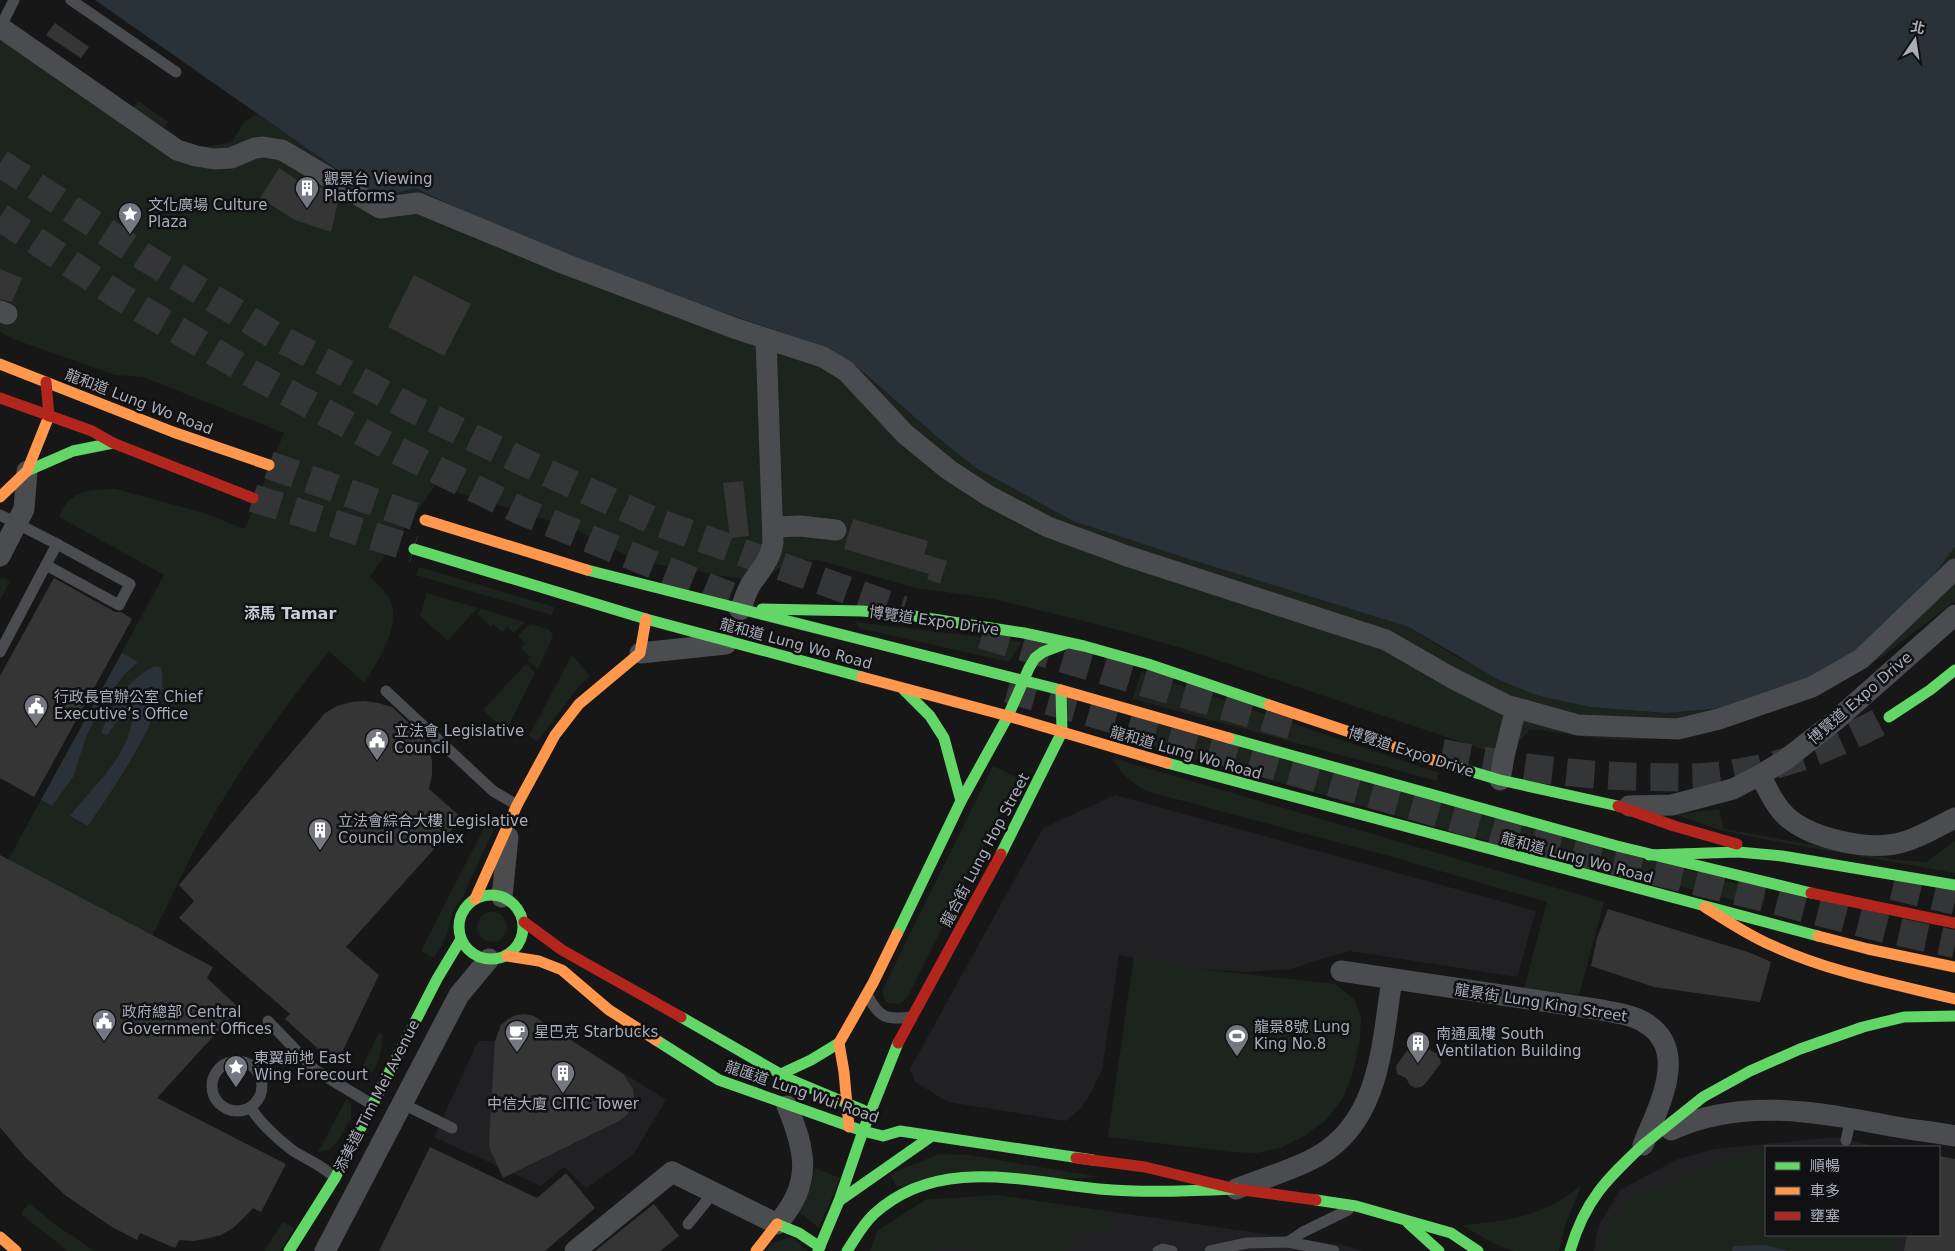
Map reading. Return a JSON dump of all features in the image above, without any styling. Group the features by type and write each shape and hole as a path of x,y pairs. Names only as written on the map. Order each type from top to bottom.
{"main road":[{"name":"龍和道 Lung Wo Road","path":"0,364 173,432 269,465"},
{"path":"27,471 49,416 46,382"},
{"path":"0,398 92,431 113,443 253,498"},
{"path":"1,496 27,471 73,451 113,443"},
{"path":"0,481 1,496"},
{"name":"龍和道 Lung Wo Road","path":"425,520 596,573 1061,690 1447,801 1649,855 1778,886 1955,923"},
{"name":"龍和道 Lung Wo Road","path":"414,549 646,619 1008,716 1211,776 1705,908 1868,949 1955,967"},
{"name":"博覽道 Expo Drive","path":"740,610 862,611 907,615 1024,633 1148,664 1456,768 1500,780 1618,806"},
{"path":"475,899 513,814 556,735 579,704 640,653 646,619"},
{"path":"780,1074 816,1060 839,1043 867,994 961,801 1008,716 1035,658 1043,652 1067,643"},
{"path":"1889,717 1930,690 1955,670"},
{"path":"902,689 930,716 944,738 961,801"},
{"name":"龍合街 Lung Hop Street","path":"819,1249 839,1201 863,1131 894,1052 1017,824 1062,732 1061,690"},
{"path":"1618,806 1674,826 1782,856"},
{"path":"1649,855 1738,852 1782,856 1955,885"},
{"path":"461,939 460,921 468,905 475,899 488,895 502,897"},
{"name":"龍匯道 Lung Wui Road","path":"502,897 517,907 524,922 562,950 805,1087 882,1116"},
{"path":"1705,908 1782,950 1857,974 1955,998"},
{"path":"498,957 520,942 524,922"},
{"name":"龍匯道 Lung Wui Road","path":"461,939 472,953 538,960 562,970 609,1010 719,1080 787,1106 863,1131 883,1136 897,1128"},
{"name":"添美道 Tim Mei Avenue","path":"289,1251 336,1178 437,979 461,939"},
{"path":"1570,1251 1585,1210 1596,1192 1643,1145 1704,1097 1750,1071 1800,1049 1863,1027 1904,1017 1955,1016"},
{"path":"839,1043 849,1127"},
{"path":"897,1128 1094,1160"},
{"path":"839,1201 928,1138 897,1128"},
{"path":"973,1143 1145,1167 1236,1189 1356,1206 1451,1232 1478,1251"},
{"path":"847,1251 859,1232 892,1200 910,1189 955,1176 987,1176 1138,1192 1236,1189"},
{"path":"1402,1219 1439,1251"},
{"path":"756,1251 777,1224 799,1233 819,1249"}],"street":[{"path":"5,17 178,150 206,158 223,159 255,148 272,147 282,150 380,208 418,203 565,264 823,357 846,371 905,434 949,470 989,496 1048,527 1127,556 1386,640 1452,678 1516,708 1578,725 1678,729 1719,720 1812,687 1861,660 1955,569"},
{"path":"740,610 751,584 766,564 771,553 773,527 766,338"},
{"path":"0,556 9,520 24,509 27,471"},
{"path":"773,527 800,526 836,530"},
{"name":"博覽道 Expo Drive","path":"1618,806 1672,805 1732,789 1760,775 1785,760 1835,721 1955,615"},
{"path":"640,653 736,643"},
{"path":"1500,780 1516,708"},
{"path":"1760,775 1775,803 1786,816 1799,826 1815,834 1831,838 1874,846 1890,846 1920,836 1955,818"},
{"path":"502,897 513,814"},
{"name":"添美道 Tim Mei Avenue","path":"325,1251 401,1103 459,996 498,957"},
{"name":"龍景街 Lung King Street","path":"1341,971 1602,1010 1642,1021 1651,1028 1664,1045 1668,1053 1669,1070 1643,1145"},
{"path":"1236,1189 1318,1156 1335,1144 1352,1127 1366,1105 1375,1081 1392,979"},
{"path":"575,1251 672,1172 777,1224 790,1210 800,1185 803,1159 797,1130 787,1106"},
{"path":"1643,1145 1672,1129 1700,1118 1751,1110 1784,1110 1851,1118 1955,1136"}],"lane":[{"path":"71,0 176,72"},
{"path":"9,520 130,584 119,604 46,565"},
{"path":"0,652 57,544"},
{"path":"386,691 493,791 513,814"},
{"path":"867,994 872,1006 882,1016 896,1019 913,1017"},
{"path":"268,1021 315,1070 373,1105"},
{"path":"235,1061 251,1066 261,1079 261,1095 250,1108 243,1111 227,1109 220,1105 215,1098 212,1082 215,1074 227,1063 235,1061"},
{"path":"401,1103 452,1128"},
{"path":"250,1108 256,1116 293,1150 327,1169 336,1178"},
{"path":"1846,1140 1851,1118"},
{"path":"688,1224 713,1193"},
{"path":"1288,1242 1303,1232 1356,1206"},
{"path":"1210,1251 1247,1243 1288,1242 1334,1251"},
{"path":"1158,1251 1163,1249 1172,1251"}],"shaded area":[{"path":"95,0 1955,0 1955,547 1920,593 1858,649 1811,677 1718,708 1666,713 1590,707 1539,696 1499,680 1409,627 1073,521 976,468 943,442 855,365 831,349 610,274 480,219 415,188 378,198"},
{"path":"0,15 133,107 139,101 168,122 164,128 189,144 202,147 232,142 245,121 258,114 378,198 415,188 480,219 783,334 831,349 844,356 943,442 976,468 1073,521 1409,627 1457,657 1539,696 1590,707 1666,713 1920,593 1955,547 1955,601 1882,657 1850,673 1683,738 1623,740 1530,730 1518,742 1497,754 1181,648 1100,625 989,598 916,588 822,561 806,560 790,563 776,571 765,583 637,561 573,528 440,487 437,483 370,576 388,597 393,610 390,632 381,655 364,683 329,651 268,732 226,794 205,831 58,1116 253,1208 230,1230 212,1238 192,1241 180,1240 175,1248 140,1233 137,1240 97,1217 63,1191 31,1162 0,1127 0,968 8,860 164,575 59,517 68,501 75,496 89,491 116,489 204,513 245,529 284,433 143,377 115,375 13,339 0,332"},
{"path":"419,567 554,607 552,615 416,575"},
{"path":"2,577 10,581 0,600 0,580"},
{"path":"427,593 477,608 448,641 420,616"},
{"path":"481,609 525,622 514,633 507,627 502,632 493,624 490,626 477,614"},
{"path":"855,622 1022,642 1009,662 859,628"},
{"path":"530,624 550,630 553,636 538,669 528,660 531,657 521,648 525,643 518,636"},
{"path":"122,653 138,662 124,675 102,704 86,737 73,777 52,806 41,800"},
{"path":"572,655 590,676 578,687 538,741 529,736"},
{"path":"526,664 535,673 506,731 483,710"},
{"path":"155,666 160,667 163,682 159,702 150,725 124,772 88,826 70,816 117,758 125,745 133,715 130,711 124,712 107,735 101,733 105,723 115,704 129,686 145,671"},
{"path":"1141,672 1439,773 1437,781 1133,699"},
{"path":"1157,723 1766,892 1763,908 1637,875 1467,836 1150,746"},
{"path":"1113,758 1604,902 1579,995 1524,988 1547,902 1389,856 1146,791 1126,777"},
{"path":"993,766 1018,778 907,998 900,1004 889,1003 885,1001 882,991"},
{"path":"1115,795 1536,911 1517,977 1350,951 1291,969 1247,972 1201,969 1119,955 1102,1070 1092,1091 1080,1109 1066,1121 948,1102 915,1082 910,1069 1043,828"},
{"path":"1719,809 1724,829 1897,860 1926,862 1955,841 1955,873 1768,840 1720,830 1676,815"},
{"path":"489,818 497,822 463,896 453,912 446,937 434,958 421,951"},
{"path":"492,912 498,913 506,921 506,933 498,941 492,942 486,941 478,933 477,927 478,921 486,913"},
{"name":"龍景8號 Lung King No.8","path":"1134,956 1201,969 1335,984 1354,999 1361,1016 1360,1039 1352,1076 1343,1098 1326,1120 1304,1136 1280,1148 1257,1153 1232,1152 1108,1137"},
{"name":"中信大廈 CITIC Tower","path":"516,1015 534,1016 666,1100 633,1155 586,1188 564,1167 541,1186 434,1137 478,1041 495,1041 501,1025"},
{"path":"379,1033 383,1035 378,1061 373,1071 362,1078 360,1071"},
{"path":"347,1098 351,1107 351,1118 336,1144 328,1150 318,1152"},
{"path":"1835,1137 1874,1146 1765,1146 1765,1236 1940,1236 1940,1156 1955,1159 1955,1251 1594,1251 1598,1227 1620,1190 1678,1159 1715,1149"},
{"path":"1765,1148 1765,1236 1895,1236 1893,1251 1601,1251 1607,1231 1626,1201 1716,1162"},
{"path":"939,1154 969,1155 1100,1177 897,1187 890,1174"},
{"path":"815,1168 840,1178 819,1228 799,1212 811,1186"},
{"path":"1581,1186 1565,1226 1559,1251 1513,1251 1493,1243 1462,1225 1497,1221 1530,1214 1556,1203"},
{"path":"997,1195 1347,1246 1362,1251 870,1251 925,1200"},
{"path":"997,1195 1113,1213 1109,1229 1082,1231 1065,1251 975,1251 970,1247 954,1250 938,1247 932,1248 933,1251 870,1251 877,1231 925,1200"},
{"path":"29,1203 54,1224 95,1251 68,1251 21,1214"},
{"path":"283,1222 294,1228 280,1251 264,1251"},
{"path":"792,1237 807,1251 766,1251 772,1243"},
{"path":"1765,1245 1789,1251 1732,1251 1733,1246"}],"building":[{"path":"55,23 89,47 81,58 46,35"},
{"name":"觀景台 Viewing Platforms","path":"279,168 314,192 317,185 339,198 331,232 295,220 260,198"},
{"path":"0,269 22,278 12,302 0,299"},
{"path":"414,275 471,304 444,356 388,327"},
{"path":"743,481 749,536 730,538 723,483"},
{"path":"853,519 928,541 924,554 947,561 940,584 927,579 929,574 844,549"},
{"name":"行政長官辦公室 Chief Executive’s Office","path":"54,578 115,612 121,612 132,619 34,797 0,778 0,676"},
{"name":"立法會綜合大樓 Legislative Council Complex","path":"364,701 392,707 424,737 429,747 432,761 429,789 462,818 346,947 379,975 336,1065 285,1019 290,1014 179,918 194,901 179,885 325,713 337,706"},
{"path":"0,855 213,967 207,978 239,1008 157,1098 286,1164 261,1212 253,1208 233,1228 221,1235 194,1241 179,1240 175,1248 140,1233 137,1240 112,1227 65,1195 24,1156 0,1127"},
{"path":"1608,909 1751,953 1771,962 1760,1002 1654,987 1591,966 1597,938"},
{"name":"中信大廈 CITIC Tower","path":"516,1015 534,1016 623,1074 633,1089 634,1098 628,1114 621,1120 503,1178 490,1149 489,1140 495,1041 501,1025"},
{"name":"南通風樓 South Ventilation Building","path":"1422,1041 1431,1051 1438,1054 1441,1063 1425,1084 1415,1088 1410,1085 1406,1078 1397,1074 1396,1066 1411,1045"},
{"path":"430,1147 537,1198 566,1173 595,1208 545,1251 379,1251"},
{"path":"1940,1156 1955,1159 1955,1251 1904,1251 1907,1236 1940,1236"},
{"path":"654,1204 679,1236 660,1251 595,1251"}],"tunnel":[{"path":"0,163 149,260 274,335 411,408 530,465 654,521 903,610"},
{"path":"0,217 119,296 254,375 392,448 521,511 730,596"},
{"path":"269,465 425,520"},
{"path":"253,498 414,549"},
{"path":"982,635 1296,727"},
{"path":"1008,689 1557,848 1889,930 1955,944"},
{"path":"1442,753 1495,763 1576,773 1630,777 1707,777 1757,769 1815,752 1889,717"},
{"path":"1893,886 1955,901"}],"traffic: fast":[{"path":"27,471 73,451 113,443"},
{"path":"414,549 646,619 862,677"},
{"path":"587,570 1061,690 1062,732 1001,854"},
{"path":"762,609 862,611 907,615 1024,633 1084,646 1148,664 1269,705"},
{"path":"897,934 961,801 1008,716 1029,668 1035,658 1043,652 1067,643"},
{"path":"1889,717 1930,690 1955,670"},
{"path":"904,690 930,716 944,738 961,801"},
{"path":"1229,738 1617,846 1811,893"},
{"path":"1439,762 1500,780 1618,806"},
{"path":"1167,763 1818,936"},
{"path":"1649,855 1738,852 1782,856 1955,885"},
{"path":"491,895 503,897 514,904 521,915 523,927 521,939 514,950 503,957 491,959 479,957 468,950 461,939 459,927 461,915 468,904 479,897 491,895"},
{"path":"289,1251 335,1178 437,979 461,939"},
{"path":"1643,1145 1703,1097 1750,1071 1800,1049 1863,1027 1904,1017 1955,1016"},
{"path":"681,1017 789,1079 863,1110"},
{"path":"656,1040 719,1080 863,1131 883,1136 900,1131 1093,1160"},
{"path":"781,1074 811,1060 839,1043"},
{"path":"818,1251 839,1201 863,1131 898,1043"},
{"path":"839,1201 929,1138"},
{"path":"1570,1251 1583,1218 1598,1192 1643,1145"},
{"path":"847,1251 870,1218 899,1196 925,1184 953,1178 1011,1178 1099,1189 1133,1191 1236,1189"},
{"path":"1316,1200 1356,1206 1451,1233 1478,1251"},
{"path":"1408,1223 1439,1251"},
{"path":"777,1224 799,1233 820,1247"}],"traffic: slow":[{"path":"0,364 173,432 269,465"},
{"path":"0,497 27,471 49,416"},
{"path":"425,520 587,570"},
{"path":"475,899 517,805 555,735 579,704 640,653 646,619"},
{"path":"862,677 1008,716 1167,763"},
{"path":"1061,690 1229,738"},
{"path":"1269,705 1439,762"},
{"path":"1705,907 1754,937 1816,963 1955,999"},
{"path":"849,1127 844,1072 839,1043 873,983 897,934"},
{"path":"1818,936 1868,949 1955,967"},
{"path":"507,956 539,961 562,970 609,1010 656,1040"},
{"path":"756,1251 777,1224"},
{"path":"0,1237 16,1251"}],"traffic: jam":[{"path":"46,382 49,416"},
{"path":"0,398 92,431 113,443 253,498"},
{"path":"1618,806 1674,826 1737,844"},
{"path":"898,1043 1001,854"},
{"path":"1811,893 1955,923"},
{"path":"524,922 562,950 681,1017"},
{"path":"1076,1158 1145,1167 1236,1189 1316,1200"}],"place":[{"name":"觀景台 Viewing Platforms","path":"307,209"},
{"name":"文化廣場 Culture Plaza","path":"130,235"},
{"name":"行政長官辦公室 Chief Executive’s Office","path":"36,727"},
{"name":"立法會 Legislative Council","path":"377,761"},
{"name":"立法會綜合大樓 Legislative Council Complex","path":"320,851"},
{"name":"政府總部 Central Government Offices","path":"104,1042"},
{"name":"星巴克 Starbucks","path":"517,1053"},
{"name":"龍景8號 Lung King No.8","path":"1237,1057"},
{"name":"南通風樓 South Ventilation Building","path":"1418,1064"},
{"name":"東翼前地 East Wing Forecourt","path":"236,1088"},
{"name":"中信大廈 CITIC Tower","path":"563,1094"}],"district":[{"name":"添馬 Tamar","path":"290,613"}]}
